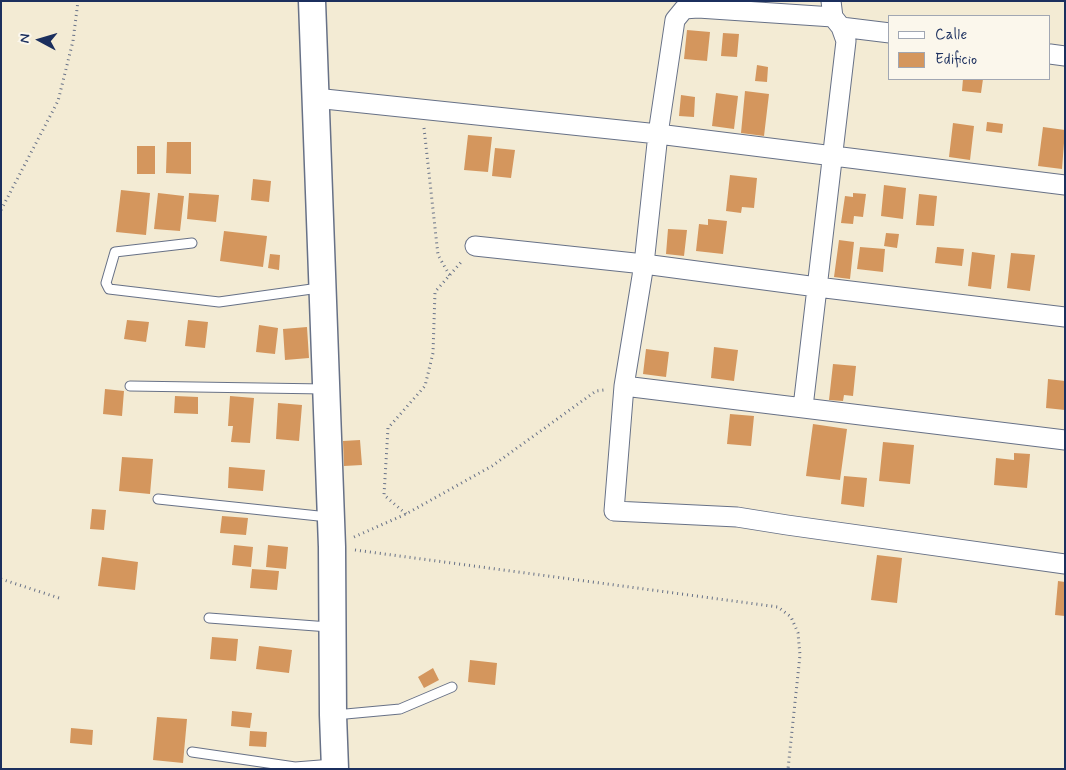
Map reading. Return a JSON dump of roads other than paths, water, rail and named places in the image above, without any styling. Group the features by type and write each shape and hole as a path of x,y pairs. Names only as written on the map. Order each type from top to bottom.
{"street":[{"path":"312,1 332,548 335,766"},
{"path":"888,32 835,15 698,8 684,9 675,20 658,134 644,264 624,386 614,511 737,517 796,527 1065,564"},
{"path":"803,407 834,156 846,41 835,15"},
{"path":"1051,54 1065,56"},
{"path":"315,98 658,134 1065,185"},
{"path":"475,246 644,264 1065,317"},
{"path":"624,386 1065,440"}],"lane":[{"path":"192,243 115,252 106,282 109,289 219,302 322,288"},
{"path":"130,386 326,389"},
{"path":"158,499 330,517"},
{"path":"209,618 332,628"},
{"path":"333,715 400,708 452,687"},
{"path":"192,752 295,767 335,766"}]}
